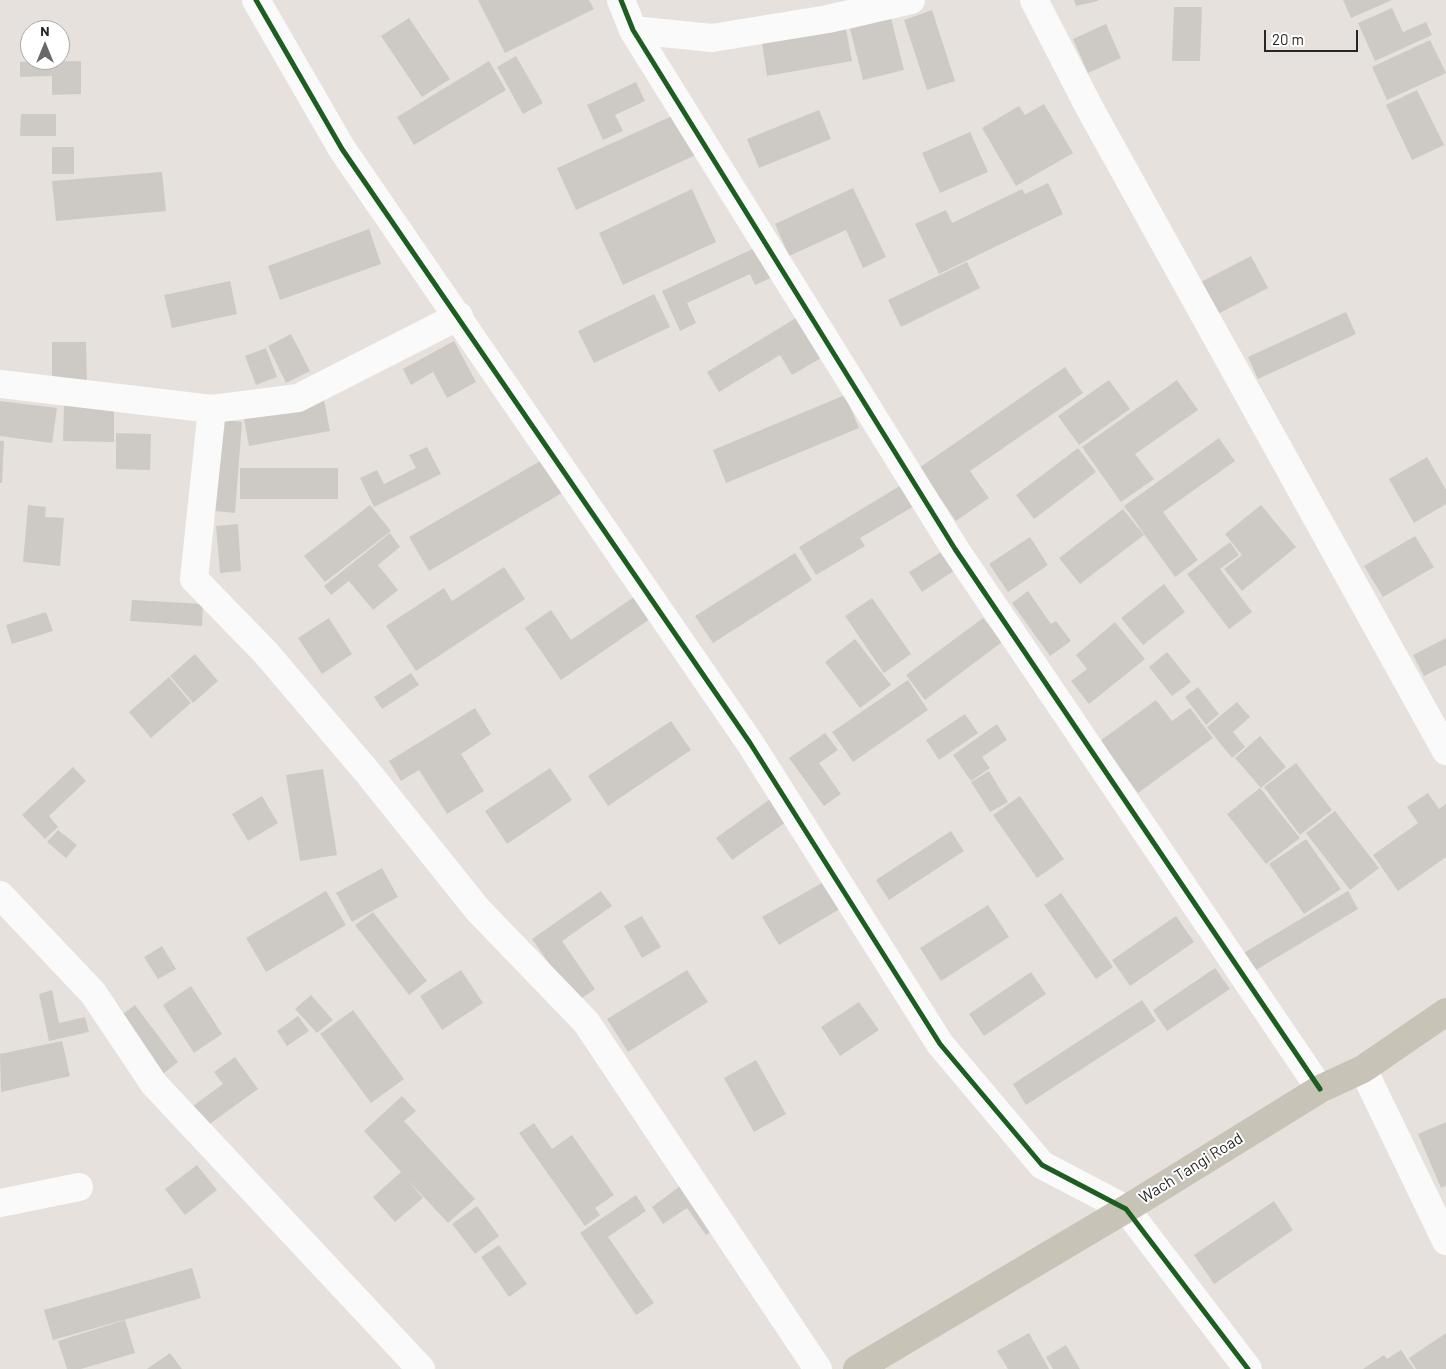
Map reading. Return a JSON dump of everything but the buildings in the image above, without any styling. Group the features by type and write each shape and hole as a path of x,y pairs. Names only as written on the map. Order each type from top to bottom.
{"main road":[{"name":"Wach Tangi Road","path":"857,1369 1126,1209 1320,1089 1363,1069 1446,1012"}],"street":[{"path":"256,0 342,149 459,316 750,743 940,1044 1042,1165 1126,1209 1248,1369"},
{"path":"621,0 633,30 955,549 1320,1089"},
{"path":"633,30 712,38 828,19 911,0"},
{"path":"1034,0 1089,107 1446,751"},
{"path":"0,384 212,409 298,398 459,316"},
{"path":"212,409 194,579 266,653 368,773 478,910 586,1022 818,1369"},
{"path":"1,896 93,992 154,1084 421,1369"},
{"path":"1363,1069 1446,1241"},
{"path":"0,1203 79,1187"}],"cycle path":[{"path":"256,0 342,149 750,743 940,1044 1042,1165 1126,1209 1248,1369"},
{"path":"621,0 633,30 955,549 1320,1089"}]}
